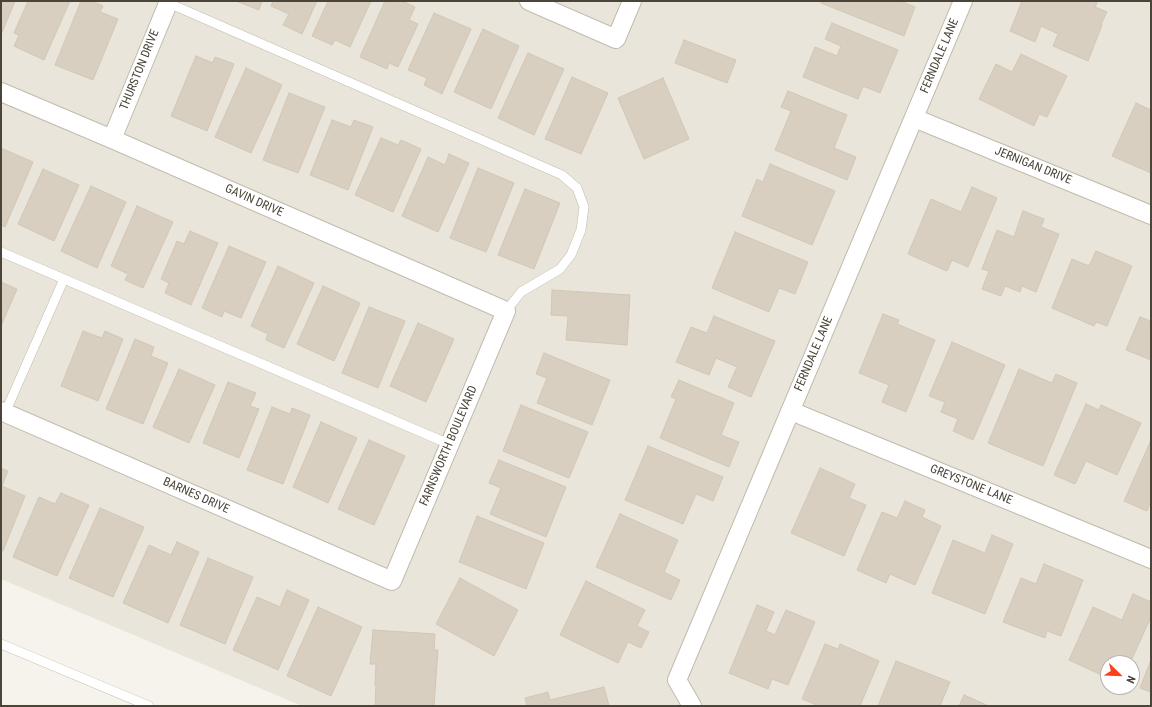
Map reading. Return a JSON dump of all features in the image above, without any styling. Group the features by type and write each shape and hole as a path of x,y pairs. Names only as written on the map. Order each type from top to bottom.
{"street":[{"path":"529,1 616,39 632,1"},
{"name":"FERNDALE LANE","path":"692,706 677,680 963,1"},
{"name":"THURSTON DRIVE","path":"112,139 167,2"},
{"name":"GAVIN DRIVE","path":"1,92 506,311"},
{"name":"JERNIGAN DRIVE","path":"914,118 1151,215"},
{"name":"FARNSWORTH BOULEVARD","path":"392,581 506,311"},
{"name":"GREYSTONE LANE","path":"791,411 1151,559"},
{"name":"BARNES DRIVE","path":"3,412 392,581"}],"lane":[{"path":"167,2 562,175 577,188 584,207 581,230 570,255 560,269 521,292 506,311"},
{"path":"1,252 449,444"},
{"path":"3,412 64,280"},
{"path":"1,644 149,706"}],"shaded area":[{"path":"1,1 1151,1 1151,706 302,706 1,579"}],"building":[{"path":"1,1 15,1 1,35"},
{"path":"28,1 70,1 44,60 14,46 19,35 14,33"},
{"path":"81,1 92,1 103,6 100,12 118,19 93,80 55,65"},
{"path":"236,1 262,1 259,10"},
{"path":"273,1 317,1 302,34 283,25 289,14 271,6"},
{"path":"328,1 371,1 350,47 335,40 332,45 312,36"},
{"path":"385,1 402,1 415,7 409,20 418,24 398,67 389,63 387,69 360,57"},
{"path":"821,1 900,1 915,7 904,36 821,3"},
{"path":"1022,1 1098,1 1095,7 1107,12 1101,24 1102,25 1088,61 1053,46 1058,34 1041,26 1035,42 1010,31"},
{"path":"434,13 471,29 442,94 424,85 427,78 408,70"},
{"path":"832,23 898,50 880,93 863,86 858,99 803,77 815,47 837,56 841,46 825,39"},
{"path":"483,29 519,46 491,109 454,92"},
{"path":"684,40 736,60 727,83 675,63"},
{"path":"528,53 564,69 534,135 498,118"},
{"path":"1021,54 1067,76 1047,117 1039,114 1034,126 979,99 996,64 1012,72"},
{"path":"196,56 213,63 215,57 234,64 207,131 171,116"},
{"path":"246,68 282,85 251,153 215,137"},
{"path":"572,77 608,93 581,154 545,139"},
{"path":"663,78 689,139 644,159 618,98"},
{"path":"788,91 847,115 834,148 856,157 847,180 775,150 791,111 781,107"},
{"path":"289,93 325,107 298,173 263,160"},
{"path":"1136,103 1151,110 1151,173 1112,156"},
{"path":"332,120 351,127 354,120 373,127 348,190 310,175"},
{"path":"381,138 398,145 401,140 421,149 393,212 355,195"},
{"path":"1,148 33,162 5,227 1,225"},
{"path":"449,154 469,163 438,232 402,216 428,157 445,165"},
{"path":"770,164 835,191 812,245 742,216 757,179 763,182"},
{"path":"478,168 514,183 486,252 450,238"},
{"path":"43,169 79,185 54,241 18,224"},
{"path":"91,186 126,202 97,268 61,251"},
{"path":"972,187 997,198 968,267 952,260 947,271 908,254 931,199 961,212"},
{"path":"525,189 560,203 534,269 498,255"},
{"path":"137,206 173,222 143,288 125,280 128,274 111,266"},
{"path":"1023,211 1044,219 1041,227 1059,234 1036,292 1022,286 1020,292 1005,286 1001,296 982,289 989,271 982,269 997,230 1014,237"},
{"path":"190,231 218,243 191,305 165,293 169,283 161,279 177,241 184,244"},
{"path":"735,232 808,262 795,294 779,288 769,312 712,288"},
{"path":"229,246 266,262 241,318 224,311 222,317 202,308"},
{"path":"1096,251 1132,266 1107,326 1096,322 1094,326 1052,308 1072,259 1089,266"},
{"path":"278,266 314,283 284,348 266,340 268,334 251,326"},
{"path":"1,282 17,289 1,326"},
{"path":"323,286 360,303 334,361 297,344"},
{"path":"552,290 630,295 627,345 566,340 568,316 551,315"},
{"path":"369,307 405,321 378,388 342,373"},
{"path":"883,314 899,320 897,324 935,340 906,412 882,402 889,385 859,373"},
{"path":"714,316 775,341 751,397 728,387 737,367 716,358 709,375 676,362 691,327 707,333"},
{"path":"1140,317 1151,321 1151,360 1126,350"},
{"path":"418,323 454,339 426,402 390,386"},
{"path":"83,331 102,338 105,331 123,339 98,401 61,386"},
{"path":"135,339 154,347 151,356 168,363 143,424 106,409"},
{"path":"952,342 1005,365 973,440 953,431 958,419 941,412 945,402 929,396"},
{"path":"544,353 610,380 592,425 537,403 547,378 536,374"},
{"path":"179,369 215,385 189,443 153,427"},
{"path":"1019,369 1052,383 1056,374 1077,383 1043,466 988,443"},
{"path":"679,380 734,403 721,435 739,442 729,467 660,438 676,399 671,397"},
{"path":"228,382 256,393 250,406 259,409 239,458 203,443"},
{"path":"1086,404 1099,410 1101,405 1141,423 1117,475 1086,461 1075,484 1054,475"},
{"path":"521,405 588,432 569,478 503,451"},
{"path":"272,407 290,414 292,408 310,415 283,484 247,470"},
{"path":"321,422 357,438 328,503 293,487"},
{"path":"369,440 405,456 374,525 338,509"},
{"path":"1151,440 1151,501 1147,511 1124,501"},
{"path":"648,446 723,477 713,501 696,494 683,524 625,500"},
{"path":"499,460 566,487 546,537 490,514 501,488 489,483"},
{"path":"1,468 8,471 2,486 25,496 3,551 1,550"},
{"path":"820,468 855,484 849,498 866,505 844,556 791,533"},
{"path":"61,493 89,505 57,576 13,557 39,497 55,504"},
{"path":"905,501 925,510 922,517 941,526 915,585 890,574 886,583 857,570 882,512 897,518"},
{"path":"100,508 144,527 113,597 69,578"},
{"path":"620,514 678,540 664,572 680,580 671,600 596,567"},
{"path":"477,516 544,543 526,589 459,562"},
{"path":"992,535 1013,544 985,614 932,593 953,540 985,553"},
{"path":"177,542 199,552 168,623 123,603 149,545 171,555"},
{"path":"208,558 253,577 225,644 180,625"},
{"path":"1044,564 1083,580 1061,636 1047,631 1045,638 1003,622 1021,578 1036,584"},
{"path":"460,578 518,610 494,656 436,624"},
{"path":"586,581 645,610 637,626 649,632 641,648 628,642 618,663 560,635"},
{"path":"287,590 309,600 278,670 233,650 257,597 280,607"},
{"path":"1133,594 1151,602 1151,617 1134,655 1100,655 1100,674 1069,660 1093,607 1122,620"},
{"path":"757,605 774,612 766,631 775,635 786,610 815,622 788,685 772,679 768,689 729,673"},
{"path":"318,607 362,627 331,696 287,676"},
{"path":"373,630 435,634 434,650 438,650 434,706 375,706 376,664 370,664"},
{"path":"825,644 838,649 840,644 879,661 860,706 819,706 802,699"},
{"path":"1151,660 1151,692 1140,688"},
{"path":"896,661 950,682 940,706 878,706"},
{"path":"604,687 609,706 527,706 525,698 548,692 550,700"},
{"path":"964,695 989,706 959,706"}]}
